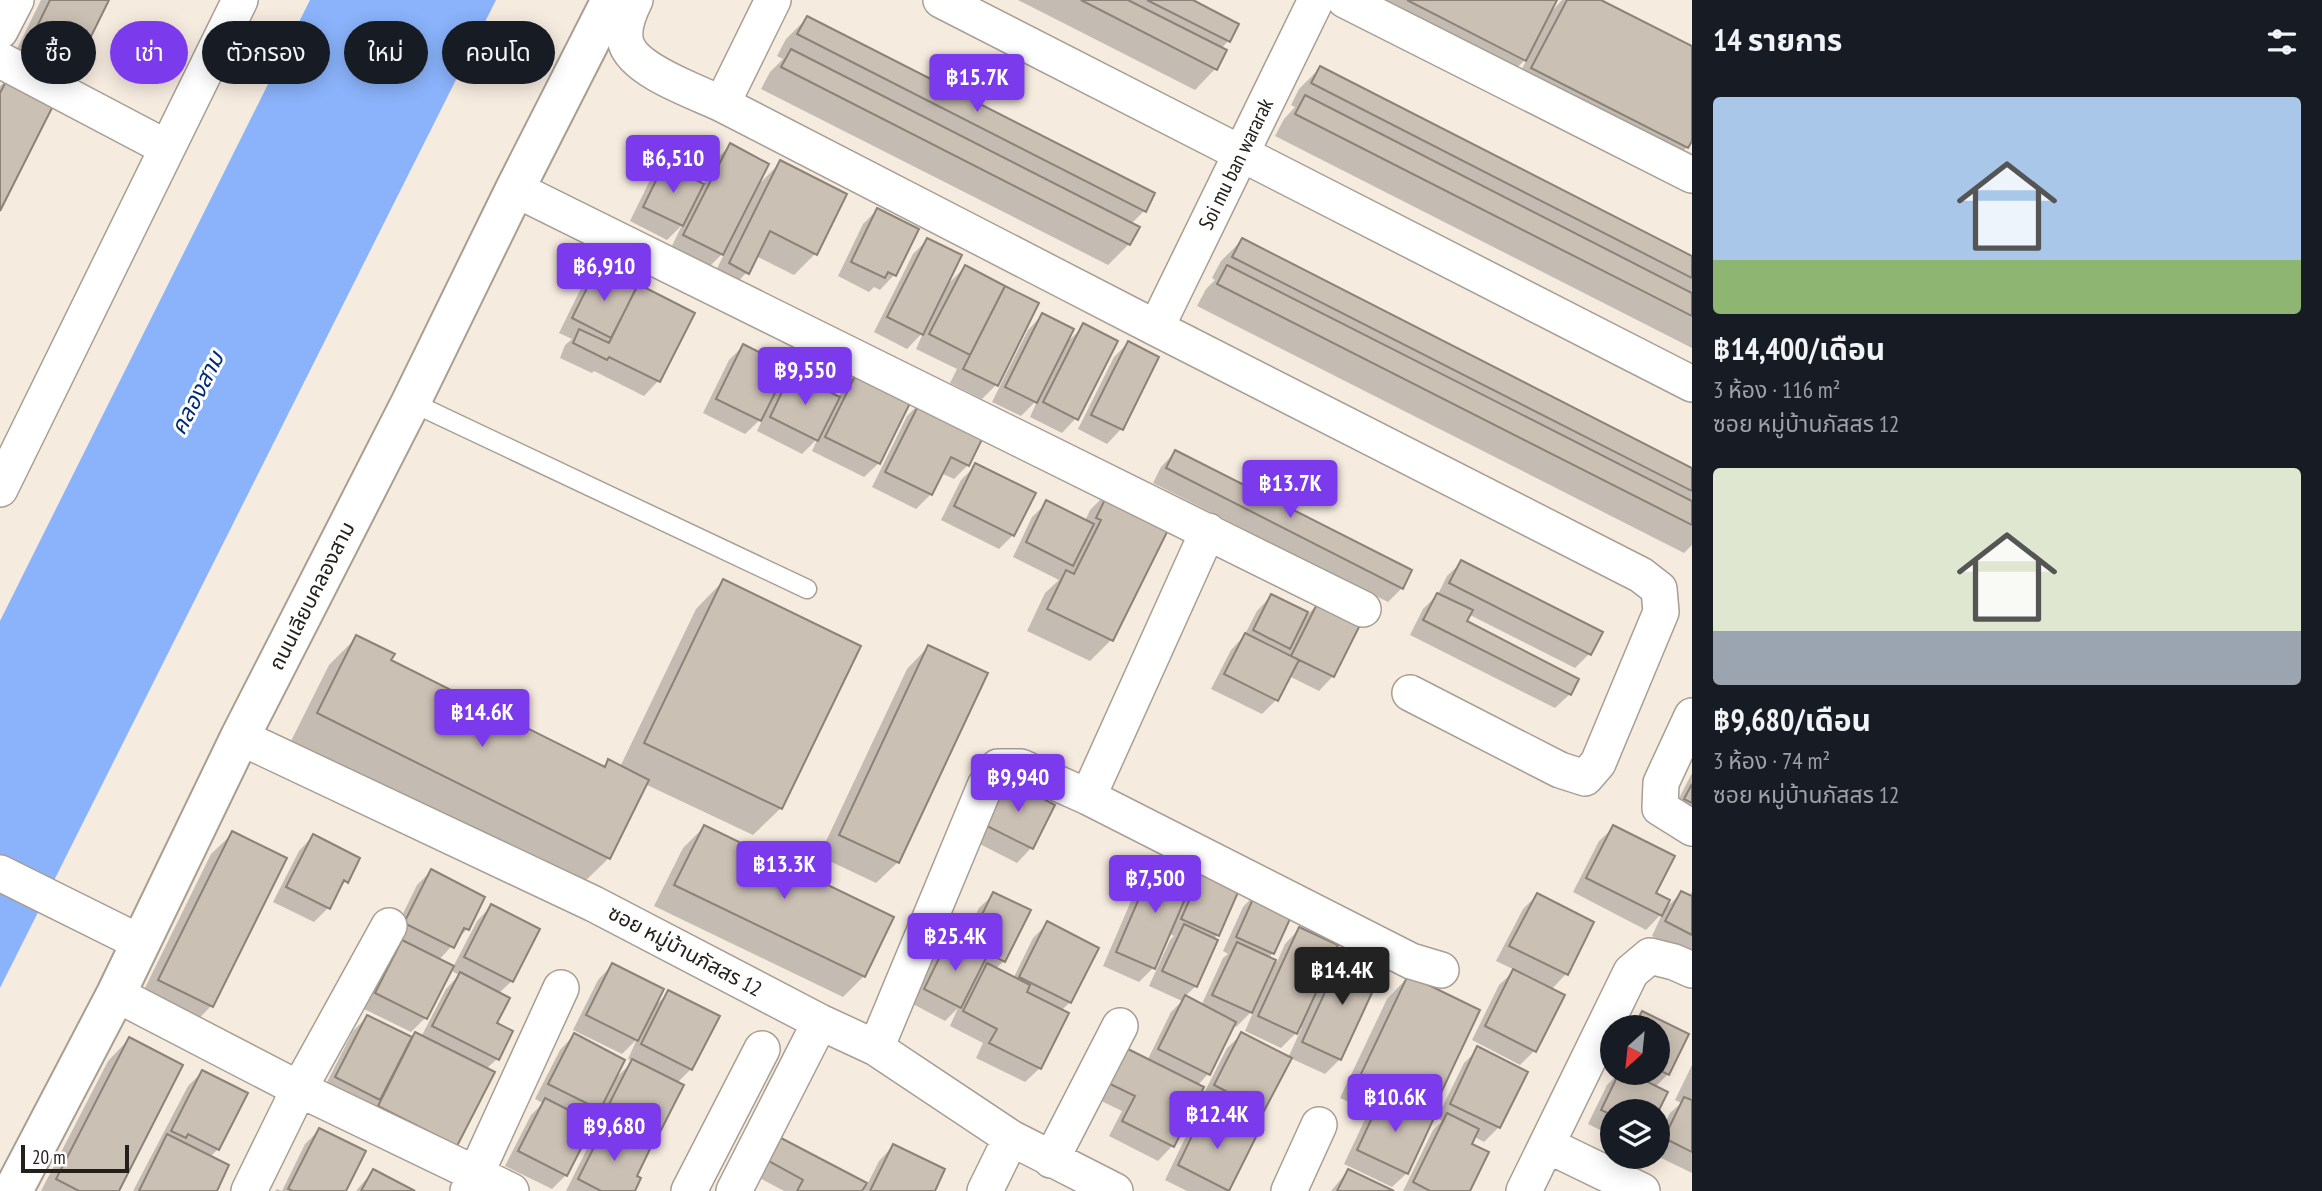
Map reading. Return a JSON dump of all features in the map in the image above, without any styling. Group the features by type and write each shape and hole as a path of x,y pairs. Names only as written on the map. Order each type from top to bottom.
{"main road":[{"name":"ถนนเลียบคลองสาม","path":"13,1191 116,994 240,737 411,402 611,0"}],"street":[{"path":"0,31 16,0"},
{"path":"0,489 240,0"},
{"path":"635,0 626,21 625,42 633,57 656,73 722,104 1642,575 1659,589 1661,612 1598,763 1585,778 1560,770 1410,692"},
{"path":"722,104 773,0"},
{"path":"941,0 1692,384"},
{"name":"Soi mu ban wararak","path":"1156,328 1316,0"},
{"path":"1345,0 1692,175"},
{"path":"0,60 167,148"},
{"path":"515,189 1363,609"},
{"path":"1087,797 1208,531"},
{"path":"1692,716 1661,783 1660,808 1692,828"},
{"name":"ซอย หมู่บ้านภัสสร 12","path":"240,737 594,904 820,1022 876,1048 1011,1138 1115,1191"},
{"path":"876,1048 985,786 998,767 1021,768 1087,797 1411,961 1441,970"},
{"path":"0,873 141,943"},
{"path":"248,1191 299,1088 389,926"},
{"path":"1524,1191 1631,972 1650,956 1674,962 1692,971"},
{"path":"472,1183 561,988"},
{"path":"116,994 299,1088 472,1183 511,1191"},
{"path":"734,1191 820,1022"},
{"path":"1051,1160 1120,1026"},
{"path":"689,1191 762,1049"},
{"path":"1289,1191 1319,1125"},
{"path":"985,1191 1011,1138"},
{"path":"1546,1145 1642,1191"}],"lane":[{"path":"411,402 807,589"}],"water":[{"name":"คลองสาม","path":"310,0 496,0 485,21 442,21 442,84 454,84 0,988 0,621 268,84 330,84 330,21 300,21"}],"building":[{"path":"50,0 109,0 96,26 96,21 40,21"},
{"path":"1081,0 1128,0 1227,50 1217,70"},
{"path":"1147,0 1193,0 1239,24 1230,42"},
{"path":"1407,0 1557,0 1526,61"},
{"path":"1567,0 1601,0 1692,46 1692,141 1688,148 1531,68"},
{"path":"807,16 1155,193 1146,212 797,34"},
{"path":"791,49 1140,227 1130,245 781,67"},
{"path":"1320,66 1692,256 1692,278 1311,83"},
{"path":"10,74 21,80 21,84 30,84 57,98 0,211 0,93"},
{"path":"1305,95 1692,293 1692,316 1295,114"},
{"path":"730,143 769,164 723,255 683,235"},
{"path":"780,160 847,194 817,255 770,231 749,274 729,263"},
{"path":"664,164 704,184 683,226 643,207"},
{"path":"877,208 919,229 896,276 888,272 885,278 851,262"},
{"path":"927,238 962,255 923,335 887,317"},
{"path":"1242,238 1692,468 1692,491 1232,257"},
{"path":"965,265 1005,286 970,355 929,334"},
{"path":"1227,265 1692,501 1692,525 1217,284"},
{"path":"597,268 637,287 611,338 572,318"},
{"path":"638,284 695,313 660,382 573,343 579,329 609,343"},
{"path":"1005,286 1039,303 998,386 963,369"},
{"path":"1042,313 1074,329 1037,403 1005,387"},
{"path":"1083,323 1118,341 1078,420 1043,402"},
{"path":"1128,341 1159,357 1123,430 1091,415"},
{"path":"743,344 788,367 761,421 716,399"},
{"path":"858,370 913,397 880,464 825,437"},
{"path":"791,373 840,397 818,441 770,417"},
{"path":"921,400 986,431 969,466 951,457 932,495 885,472"},
{"path":"1175,450 1412,570 1403,589 1166,468"},
{"path":"975,463 1036,493 1014,536 954,506"},
{"path":"1111,487 1174,518 1113,641 1047,609 1066,570 1074,574 1101,520 1096,518"},
{"path":"1046,500 1094,524 1073,566 1026,542"},
{"path":"1461,560 1603,632 1591,655 1449,583"},
{"path":"723,579 861,646 782,809 644,743"},
{"path":"1437,593 1473,610 1467,621 1579,679 1571,695 1423,620"},
{"path":"1271,594 1308,612 1290,649 1253,630"},
{"path":"1319,600 1362,621 1334,677 1291,656"},
{"path":"1245,633 1299,660 1278,701 1224,674"},
{"path":"356,635 395,654 391,660 605,767 608,759 649,780 610,859 317,713"},
{"path":"928,645 988,673 899,863 839,835"},
{"path":"1004,778 1055,805 1033,849 981,823"},
{"path":"1692,784 1692,803 1684,799"},
{"path":"704,825 894,917 865,977 674,885"},
{"path":"1613,825 1675,856 1656,893 1670,900 1662,916 1586,878"},
{"path":"232,831 287,858 213,1007 158,980"},
{"path":"313,834 360,858 348,883 344,880 330,909 286,887"},
{"path":"1155,861 1194,878 1155,969 1116,952"},
{"path":"1204,867 1242,883 1219,936 1181,919"},
{"path":"431,869 485,897 469,930 464,928 454,948 404,923"},
{"path":"1257,890 1295,908 1274,954 1236,937"},
{"path":"1681,891 1692,896 1692,935 1665,921"},
{"path":"993,892 1031,910 1005,962 968,943"},
{"path":"1537,893 1594,922 1568,975 1509,946"},
{"path":"491,904 540,929 513,982 464,957"},
{"path":"1047,921 1099,948 1071,1003 1019,977"},
{"path":"1184,924 1218,940 1197,987 1162,971"},
{"path":"1299,927 1338,945 1297,1034 1258,1016"},
{"path":"949,938 987,956 961,1008 924,989"},
{"path":"402,940 454,966 427,1019 375,993"},
{"path":"1237,942 1276,960 1252,1013 1212,995"},
{"path":"1343,953 1382,971 1341,1060 1302,1042"},
{"path":"612,963 664,989 638,1041 586,1015"},
{"path":"987,963 1030,985 1027,992 1069,1013 1041,1069 989,1043 997,1029 963,1011"},
{"path":"1513,969 1565,995 1536,1052 1485,1026"},
{"path":"460,972 510,998 497,1023 513,1031 499,1060 432,1026"},
{"path":"1408,975 1480,1010 1433,1110 1360,1076"},
{"path":"668,990 720,1016 692,1070 641,1044"},
{"path":"1185,995 1236,1022 1210,1075 1158,1049"},
{"path":"367,1015 412,1037 380,1100 335,1077"},
{"path":"1670,1025 1689,1034 1670,1073"},
{"path":"415,1032 495,1072 457,1146 378,1106"},
{"path":"1241,1032 1292,1058 1264,1111 1214,1085"},
{"path":"574,1033 625,1060 600,1110 548,1084"},
{"path":"129,1037 183,1065 119,1191 79,1191 56,1179"},
{"path":"1122,1046 1204,1087 1174,1147 1122,1121 1135,1096 1104,1081"},
{"path":"1477,1046 1528,1072 1500,1128 1450,1104"},
{"path":"632,1059 684,1085 657,1138 605,1112"},
{"path":"202,1070 248,1093 219,1150 188,1134 186,1138 171,1131"},
{"path":"1613,1085 1654,1085 1668,1092 1664,1099 1606,1099"},
{"path":"1383,1094 1434,1118 1408,1174 1357,1150"},
{"path":"1684,1097 1692,1100 1692,1152 1670,1141 1670,1126"},
{"path":"545,1098 594,1123 567,1176 518,1151"},
{"path":"1204,1111 1256,1137 1229,1191 1178,1165"},
{"path":"1447,1113 1479,1129 1472,1144 1489,1152 1470,1191 1430,1191 1413,1182"},
{"path":"604,1127 650,1149 637,1176 641,1178 635,1191 601,1191 578,1179"},
{"path":"319,1128 366,1151 346,1191 288,1189"},
{"path":"167,1134 229,1165 217,1191 139,1191"},
{"path":"781,1138 867,1183 862,1191 797,1191 803,1180 769,1161"},
{"path":"893,1144 945,1169 935,1191 870,1191"},
{"path":"373,1169 415,1191 361,1191"},
{"path":"1348,1169 1394,1191 1337,1191"}]}
